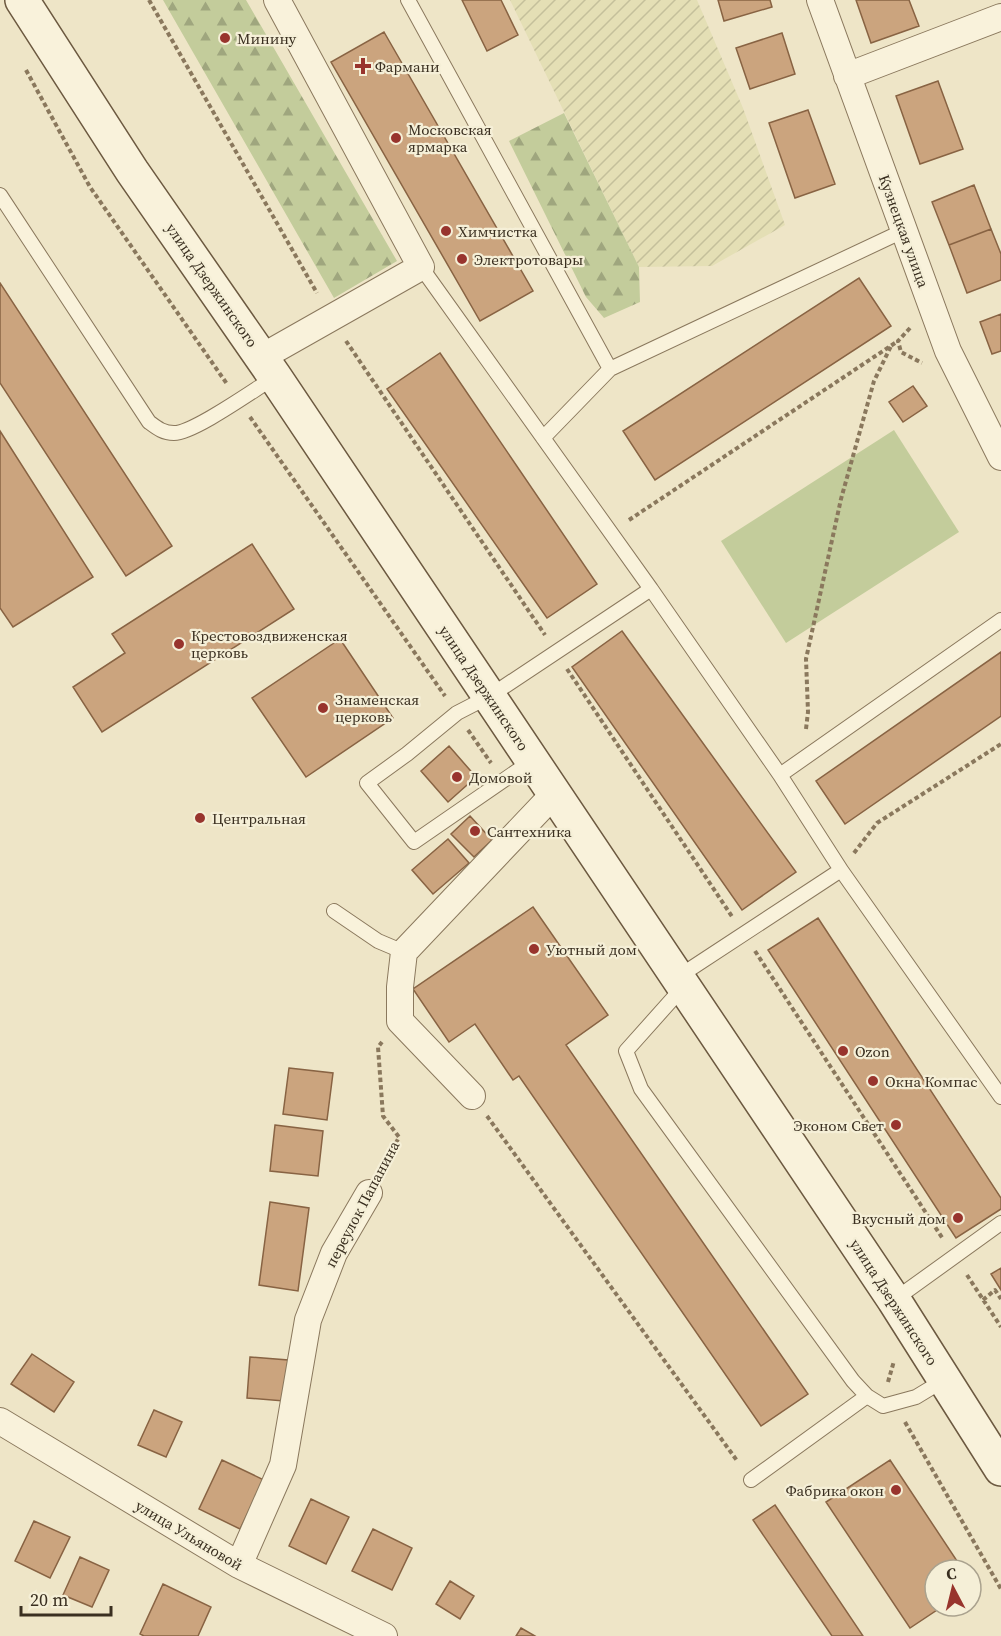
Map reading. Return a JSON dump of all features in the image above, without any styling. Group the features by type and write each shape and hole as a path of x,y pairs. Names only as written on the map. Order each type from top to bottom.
{"main road":[{"name":"улица Дзержинского","path":"22,0 132,171 269,367 894,1300 1001,1469"}],"street":[{"path":"269,367 422,267 277,0"},
{"name":"Кузнецкая улица","path":"820,0 948,351 1001,457"},
{"path":"847,76 1001,17"},
{"path":"472,1095 400,1021 399,987 404,952 555,793"},
{"name":"переулок Папанина","path":"239,1565 283,1465 308,1320 334,1253 369,1193"},
{"name":"улица Ульяновой","path":"0,1421 239,1565 384,1636"}],"lane":[{"path":"408,0 610,369"},
{"path":"0,195 149,422 160,431 176,433 201,423 269,367"},
{"path":"543,438 610,369 903,231"},
{"path":"422,267 651,589 780,775 841,870 1001,1096"},
{"path":"533,760 414,842 368,783 457,713 490,696 651,589"},
{"path":"780,775 1001,620"},
{"path":"841,870 681,982 626,1051 641,1089 853,1381 867,1396 883,1406 916,1397 944,1380"},
{"path":"334,911 378,941 404,952"},
{"path":"894,1300 1001,1223"},
{"path":"751,1480 867,1396"}],"path":[{"path":"610,532 898,341"},
{"path":"804,758 808,712 806,659 841,499 874,381 891,346"},
{"path":"841,870 877,823 1001,744"},
{"name":"переулок Папанина","path":"369,1193 399,1137 383,1116 378,1047 400,1021"},
{"path":"472,1095 751,1480"},
{"path":"983,1300 995,1290 1001,1299"}],"shaded area":[{"path":"510,0 697,0 743,108 785,225 712,266 639,267"}],"green space":[{"path":"163,0 246,0 397,261 334,298"},
{"path":"564,113 639,267 640,302 604,318 586,297 509,141"},
{"path":"894,430 959,532 786,643 721,541"}],"building":[{"path":"462,0 501,0 518,35 487,51"},
{"path":"718,0 770,0 772,7 724,21"},
{"path":"856,0 909,0 919,26 871,43"},
{"path":"384,32 533,291 480,321 331,62"},
{"path":"782,33 795,74 750,89 736,48"},
{"path":"938,81 963,149 920,164 896,96"},
{"path":"808,110 835,184 795,198 769,123"},
{"path":"974,185 991,229 949,245 932,202"},
{"path":"991,229 1001,254 1001,280 967,293 949,245"},
{"path":"859,278 891,326 655,480 623,431"},
{"path":"0,283 172,546 126,576 0,383"},
{"path":"1001,314 1001,351 992,354 980,322"},
{"path":"440,353 597,584 547,618 387,389"},
{"path":"913,386 927,406 903,422 889,402"},
{"path":"0,431 93,577 13,627 0,608"},
{"name":"Крестовоздвиженская церковь","path":"252,544 294,609 102,732 73,687 125,653 112,634"},
{"path":"622,631 796,872 742,910 572,667"},
{"name":"Знаменская церковь","path":"340,639 393,718 306,777 252,698"},
{"path":"1001,652 1001,716 845,824 816,781"},
{"path":"449,746 476,777 448,802 421,771"},
{"path":"470,816 492,840 474,857 451,834"},
{"path":"448,839 469,863 433,894 412,870"},
{"path":"533,907 608,1015 566,1045 808,1394 761,1426 519,1076 513,1080 475,1024 449,1042 413,989"},
{"path":"818,918 1001,1198 1001,1209 956,1238 768,950"},
{"path":"289,1068 333,1073 327,1120 283,1114"},
{"path":"275,1125 323,1131 318,1176 270,1171"},
{"path":"270,1202 309,1208 298,1291 259,1285"},
{"path":"1001,1268 1001,1290 991,1274"},
{"path":"32,1354 74,1382 54,1412 11,1384"},
{"path":"250,1357 288,1360 284,1401 247,1398"},
{"path":"154,1410 182,1422 166,1457 138,1445"},
{"path":"222,1460 264,1480 240,1529 199,1509"},
{"path":"890,1460 955,1558 923,1558 923,1618 925,1618 910,1628 826,1502"},
{"path":"311,1499 349,1517 326,1564 289,1546"},
{"path":"775,1505 863,1636 832,1636 753,1520"},
{"path":"34,1521 70,1537 50,1578 15,1561"},
{"path":"373,1529 412,1548 392,1590 352,1571"},
{"path":"80,1557 109,1570 92,1607 63,1595"},
{"path":"450,1581 474,1596 460,1619 436,1604"},
{"path":"163,1584 211,1607 198,1636 144,1636 140,1634"},
{"path":"521,1628 535,1636 516,1636"}],"place":[{"name":"Минину","path":"225,38"},
{"name":"Фармани","path":"363,66"},
{"name":"Московская ярмарка","path":"396,138"},
{"name":"Химчистка","path":"446,231"},
{"name":"Электротовары","path":"462,259"},
{"name":"Крестовоздвиженская церковь","path":"179,644"},
{"name":"Знаменская церковь","path":"323,708"},
{"name":"Домовой","path":"457,777"},
{"name":"Центральная","path":"200,818"},
{"name":"Сантехника","path":"475,831"},
{"name":"Уютный дом","path":"534,949"},
{"name":"Ozon","path":"843,1051"},
{"name":"Окна Компас","path":"873,1081"},
{"name":"Эконом Свет","path":"896,1125"},
{"name":"Вкусный дом","path":"958,1218"},
{"name":"Фабрика окон","path":"896,1490"}]}
